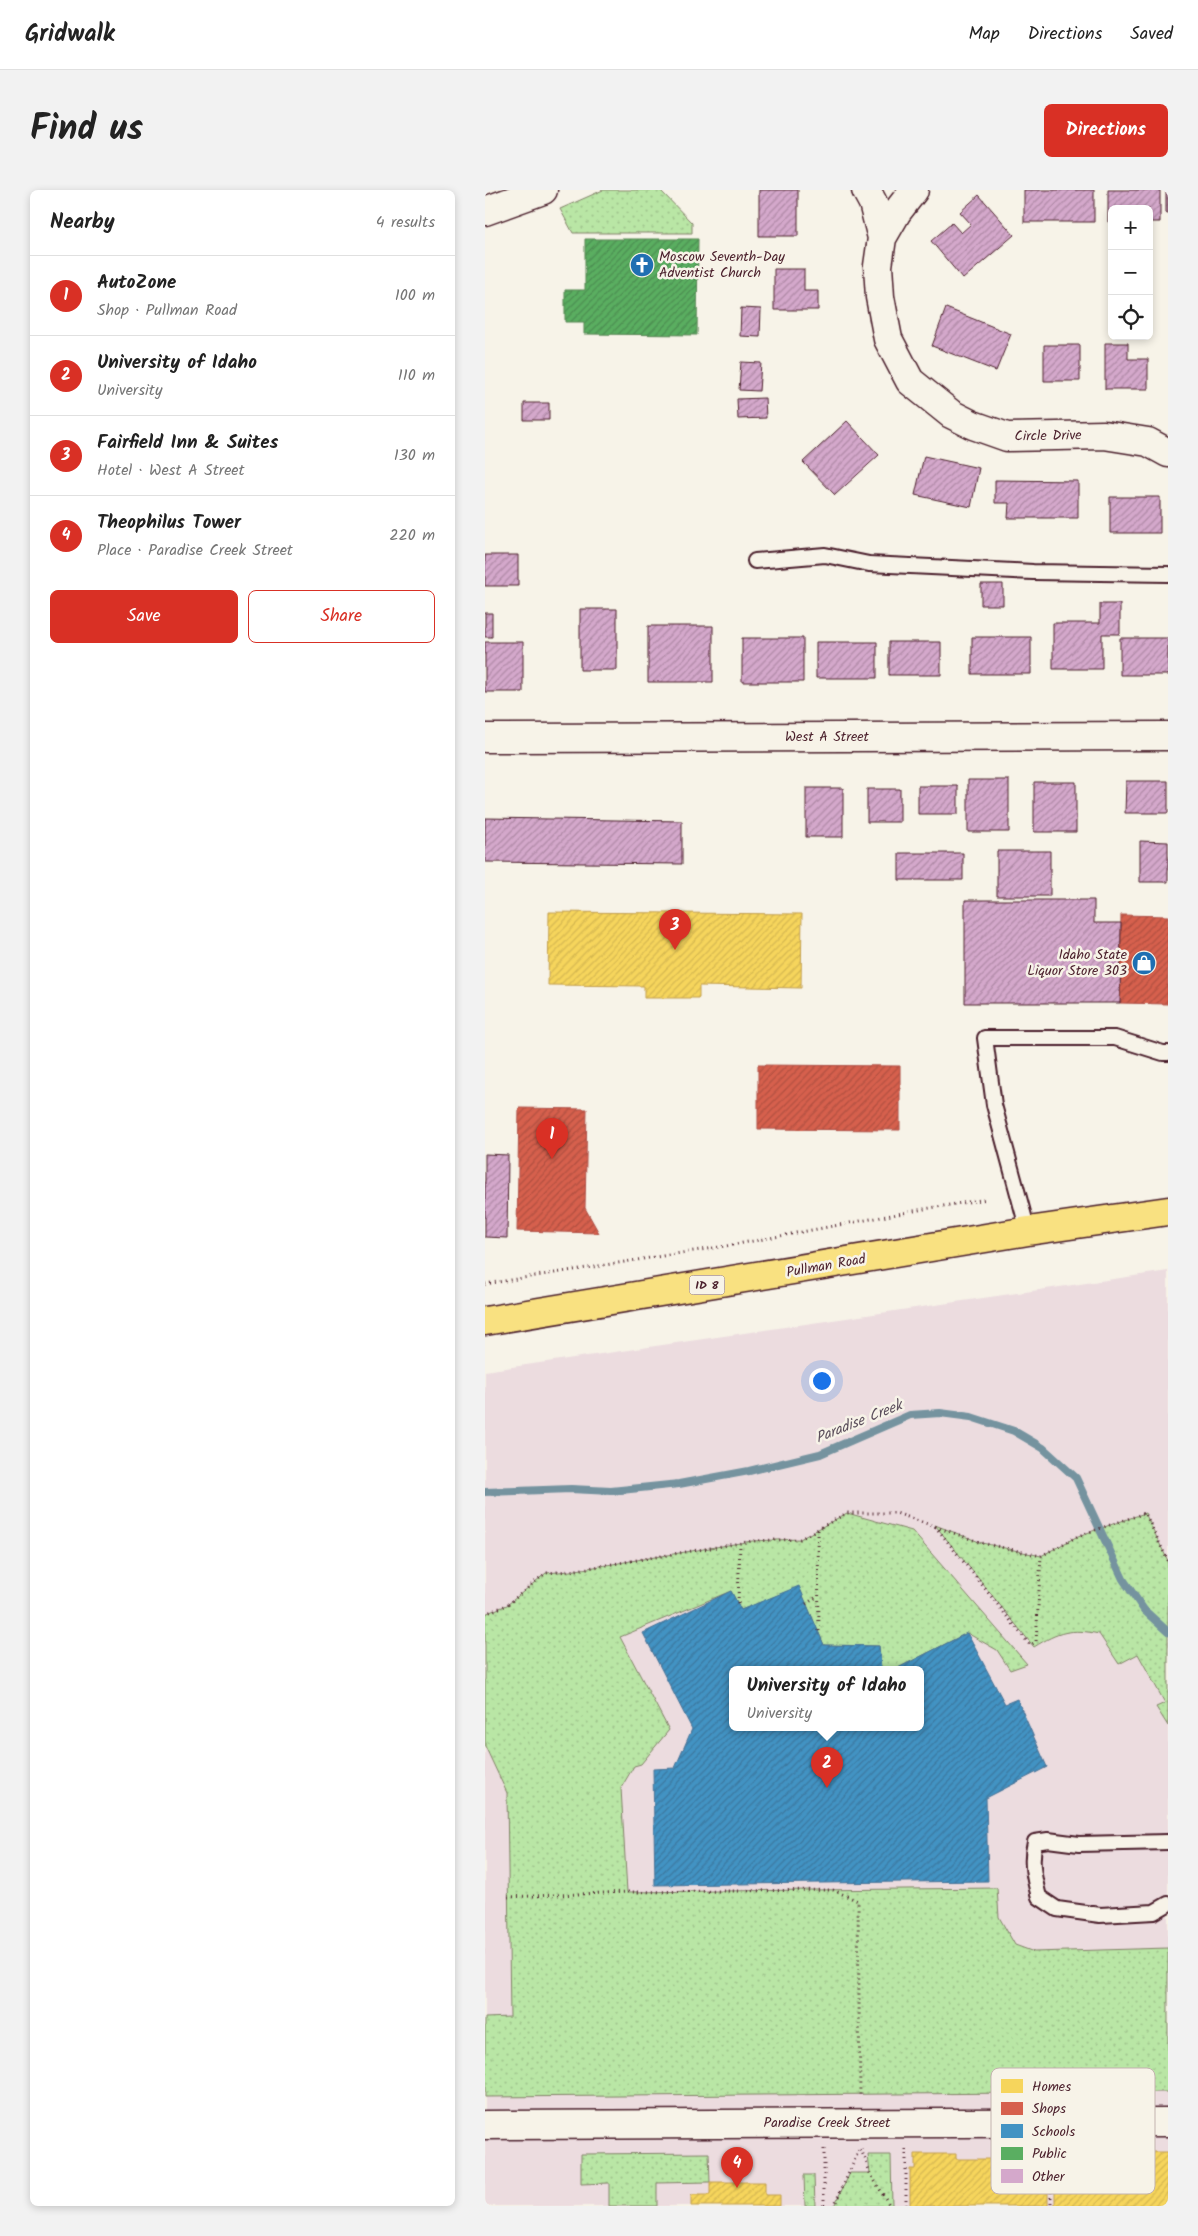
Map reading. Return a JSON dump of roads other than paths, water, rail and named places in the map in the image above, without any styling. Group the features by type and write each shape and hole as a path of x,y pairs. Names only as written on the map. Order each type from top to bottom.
{"main road":[{"name":"Pullman Road","path":"485,1321 1027,1231 1168,1211"}],"street":[{"path":"485,211 543,190"},
{"name":"Circle Drive","path":"866,190 873,203 882,238"},
{"name":"Circle Drive","path":"914,190 897,212 882,238 878,266 879,297 887,338 910,381 951,414 973,425 1007,437 1104,435 1148,442 1168,453"},
{"name":"West A Street","path":"485,738 1168,736"},
{"name":"Paradise Creek Street","path":"1155,2122 1168,2122"},
{"name":"Paradise Creek Street","path":"485,2125 991,2123"}],"lane":[{"path":"755,561 825,555 869,564 1033,572 1168,574"},
{"path":"1027,1231 994,1105 985,1038 1115,1038 1168,1053"},
{"path":"1168,1842 1079,1844 1048,1840 1035,1842 1032,1856 1033,1874 1039,1898 1057,1909 1100,1915 1154,1912 1168,1904"}],"waterway":[{"name":"Paradise Creek","path":"485,1492 571,1489 611,1491 679,1484 749,1471 820,1454 910,1415 940,1413 971,1417 1014,1431 1043,1448 1076,1478 1123,1579 1144,1610 1168,1632"}],"place":[{"name":"Moscow Seventh-Day Adventist Church","path":"642,265"},
{"name":"Fairfield Inn & Suites","path":"675,950"},
{"name":"Idaho State Liquor Store 303","path":"1144,963"},
{"name":"AutoZone","path":"552,1159"},
{"name":"University of Idaho","path":"827,1788"},
{"name":"Theophilus Tower","path":"737,2188"}]}
